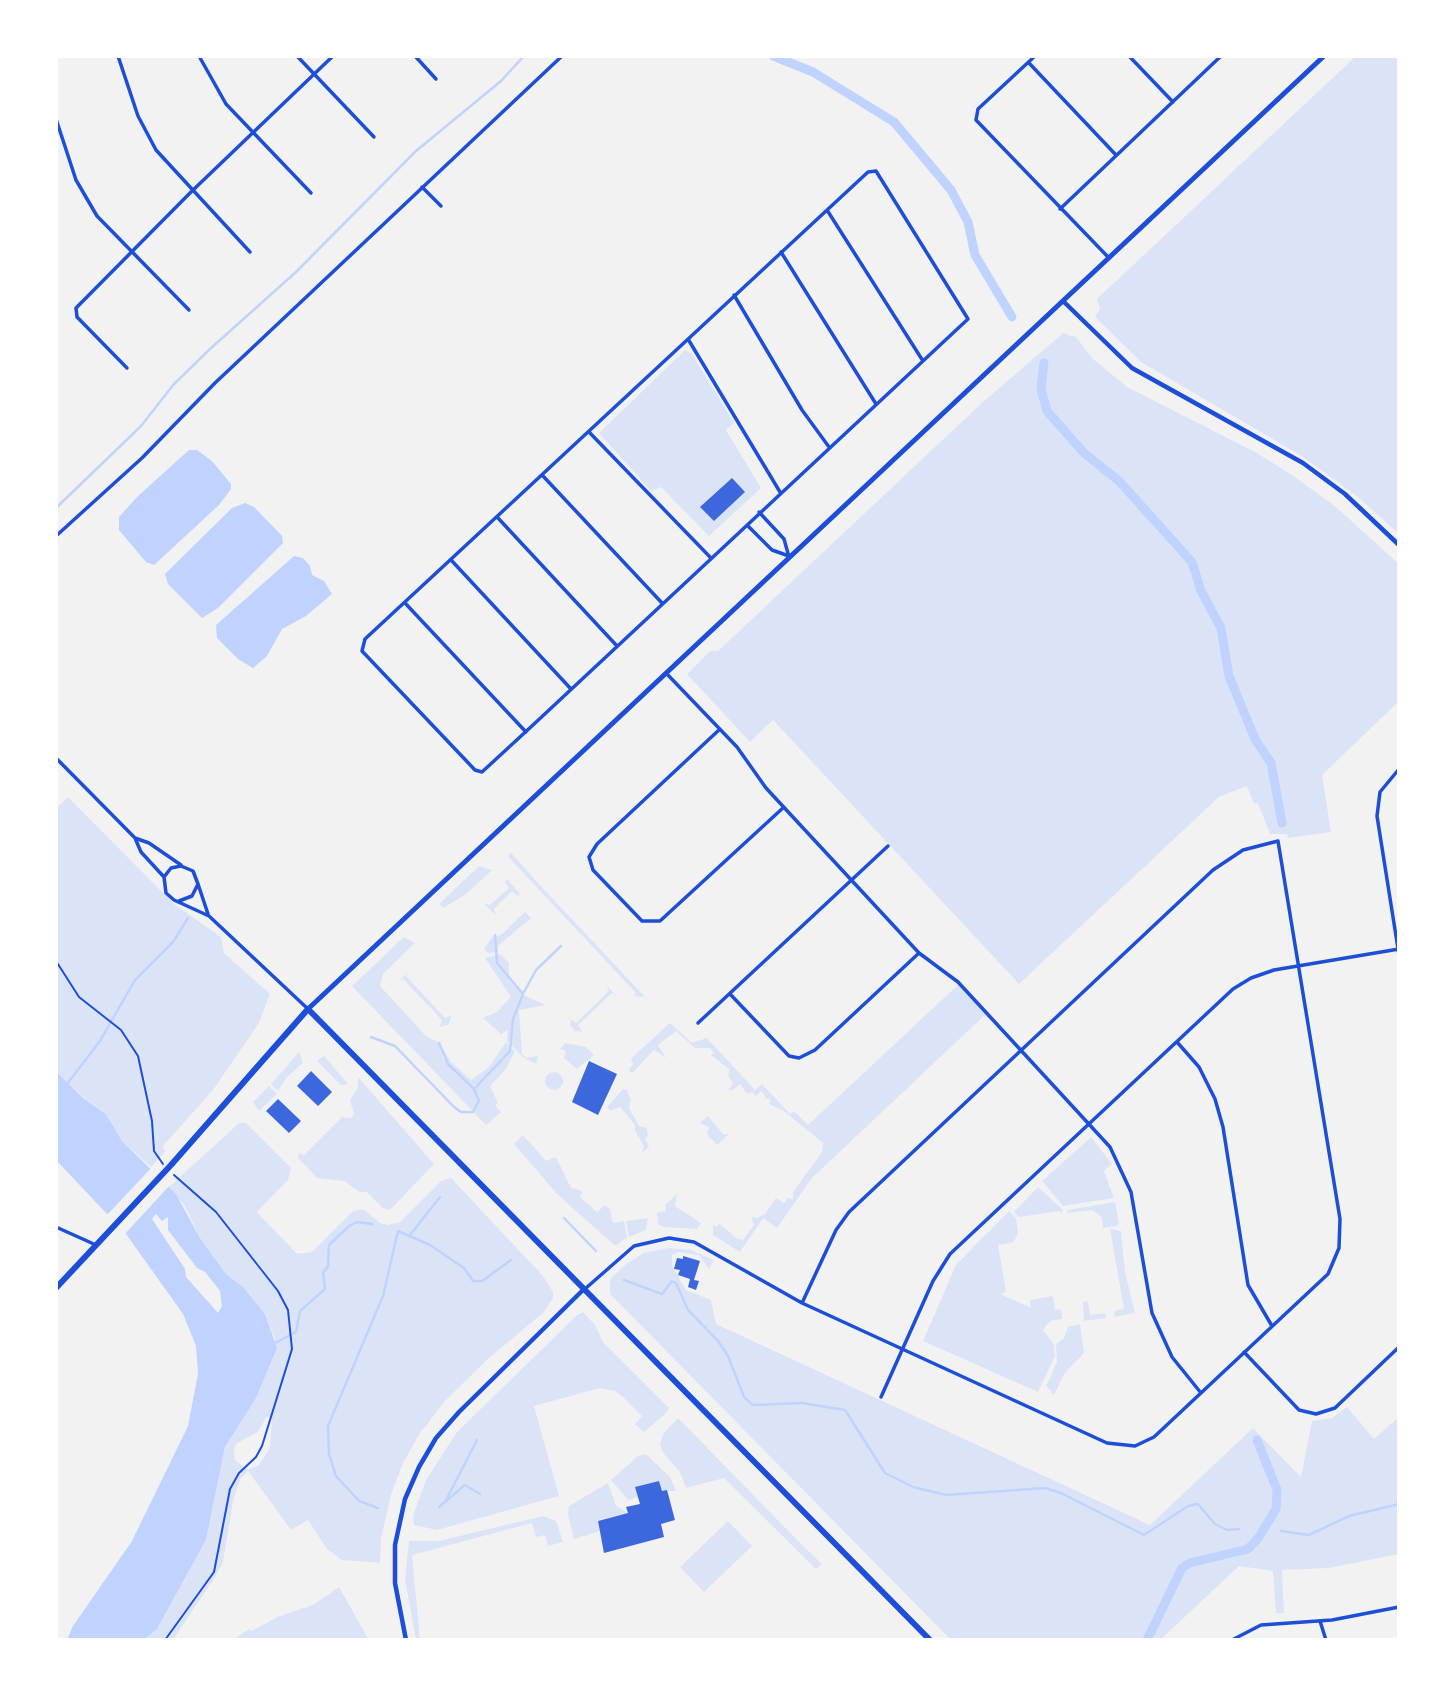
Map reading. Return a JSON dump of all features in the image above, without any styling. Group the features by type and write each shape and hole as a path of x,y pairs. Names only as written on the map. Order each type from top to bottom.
{"main road":[{"path":"56,1288 171,1165 308,1009 1324,56"},
{"path":"308,1009 930,1640"}],"street":[{"path":"118,56 146,132 164,161 250,252"},
{"path":"198,56 226,104 311,193"},
{"path":"297,56 374,137"},
{"path":"127,368 77,317 76,308 252,132 333,56"},
{"path":"415,56 436,79"},
{"path":"56,536 142,458 215,383 562,56"},
{"path":"1035,56 978,109 976,120 1108,258"},
{"path":"1129,56 1173,102"},
{"path":"1060,209 1221,56"},
{"path":"1028,62 1116,155"},
{"path":"56,120 72,169 89,203 105,225 189,310"},
{"path":"876,171 968,319 710,557 526,732 482,772 475,770 362,651 365,639 827,210 868,172 876,171"},
{"path":"422,187 441,205"},
{"path":"827,210 923,361"},
{"path":"781,252 876,404"},
{"path":"734,295 802,410 829,447"},
{"path":"1063,301 1132,368 1303,463 1345,494 1399,545"},
{"path":"688,339 780,492"},
{"path":"589,432 710,557"},
{"path":"543,476 662,603"},
{"path":"759,512 784,539 789,557"},
{"path":"498,518 617,646"},
{"path":"747,524 772,550 789,557"},
{"path":"452,561 571,689"},
{"path":"405,603 526,732"},
{"path":"666,673 720,729 783,807 919,953 958,982 1089,1123 1116,1157 1128,1184 1149,1301 1160,1333 1180,1368 1201,1392"},
{"path":"720,729 597,844 590,855 593,870 637,916 650,923 667,916 783,807"},
{"path":"56,758 135,838 193,871 209,915"},
{"path":"1399,769 1380,792 1377,817 1399,955"},
{"path":"135,838 141,852 164,877 166,894 209,915 308,1009"},
{"path":"406,1640 395,1583 395,1545 403,1506 419,1467 436,1438 459,1412 584,1289 634,1246 669,1238 709,1248 802,1303 1120,1446 1135,1446 1154,1437 1328,1273 1338,1255 1340,1240 1278,841 1252,847 1227,859 849,1212 836,1230 802,1303"},
{"path":"698,1023 888,846"},
{"path":"164,877 171,869 181,866"},
{"path":"179,901 192,897 198,884"},
{"path":"881,1397 933,1281 950,1254 1176,1041 1242,983 1261,973 1399,949"},
{"path":"730,994 789,1056 799,1058 815,1050 919,953"},
{"path":"1176,1041 1199,1067 1215,1099 1223,1127 1248,1285 1272,1326"},
{"path":"56,1227 96,1245"},
{"path":"1244,1352 1299,1410 1316,1414 1335,1408 1399,1347"},
{"path":"1232,1640 1261,1625 1320,1621 1399,1607"},
{"path":"1320,1621 1326,1640"}],"path":[{"path":"56,961 79,997 114,1024 138,1056 152,1121 156,1157 232,1231 284,1300 290,1323 292,1347 262,1446 256,1457 239,1473 230,1489 217,1565 165,1640"}],"shaded area":[{"path":"1356,56 1399,56 1399,534 1358,497 1300,455 1141,362 1095,317 1100,309 1097,299"},
{"path":"1063,333 1076,337 1092,358 1127,387 1257,453 1295,477 1336,507 1399,564 1399,701 1322,775 1331,832 1288,838 1287,834 1270,834 1258,803 1254,804 1247,786 1219,797 1019,984 773,720 750,742 687,674 710,651 718,651 984,401"},
{"path":"685,350 692,354 734,423 726,430 761,488 709,536 661,487 651,491 599,433"},
{"path":"68,797 174,904 221,937 224,953 270,994 259,1023 213,1090 163,1146 165,1152 151,1167 122,1141 106,1114 84,1098 56,1071 56,805 60,805"},
{"path":"511,853 645,997 634,996 636,993 512,861 508,856"},
{"path":"479,866 492,870 465,895 443,908 439,904"},
{"path":"507,879 520,894 518,896 512,891 494,909 496,916 484,903 490,905 509,888 505,882"},
{"path":"525,912 531,918 498,946 498,952 488,953 484,949 492,937 501,935"},
{"path":"404,937 415,943 383,974 380,986 426,1036 438,1042 443,1058 456,1074 474,1090 481,1081 473,1087 455,1071 443,1055 440,1043 450,1061 471,1080 489,1067 506,1042 515,1052 505,1070 490,1086 498,1103 495,1105 501,1112 486,1125 352,986"},
{"path":"500,954 509,963 509,979 523,995 546,1005 519,1010 522,1054 526,1058 538,1056 536,1064 523,1057 507,1041 508,1030 501,1034 483,1018 497,1012 511,997 485,958"},
{"path":"410,970 406,976 445,1018 452,1015 448,1025 439,1027 442,1020 403,979 397,983"},
{"path":"959,984 987,1013 812,1178 777,1228 763,1218 740,1252 713,1235 713,1225 717,1227 719,1223 737,1239 743,1240 754,1225 751,1216 756,1218 765,1214 776,1198 784,1203 788,1198 793,1199 793,1192 822,1152 823,1143 784,1111 769,1104 771,1101 764,1099 766,1097 761,1091 756,1096 752,1092 747,1094 740,1084 733,1090 728,1090 733,1084 728,1075 730,1070 711,1055 714,1053 710,1048 695,1048 676,1031 658,1045 666,1058 654,1050 632,1073 629,1070 633,1064 631,1059 670,1023 692,1043 707,1038 755,1090 762,1084 790,1114 794,1111 808,1125"},
{"path":"606,985 618,998 612,993 578,1025 582,1032 575,1031 570,1025 571,1019 576,1023 609,991"},
{"path":"565,1043 586,1047 594,1055 577,1069 564,1058 566,1051 560,1049"},
{"path":"299,1052 303,1063 286,1078 278,1091 271,1084"},
{"path":"324,1056 346,1085 341,1085 317,1061"},
{"path":"554,1072 560,1075 563,1081 560,1087 554,1090 548,1087 545,1081 548,1075"},
{"path":"358,1077 434,1164 390,1210 383,1208 367,1192 360,1192 344,1181 317,1178 298,1158 299,1153 304,1155 342,1117 352,1118 354,1113 350,1101 358,1087"},
{"path":"269,1086 277,1094 259,1111 253,1102"},
{"path":"623,1089 627,1090 631,1100 629,1108 639,1126 647,1128 648,1136 645,1139 649,1147 641,1154 644,1146 635,1131 635,1125 620,1107 610,1111 607,1107"},
{"path":"708,1116 724,1135 730,1133 717,1145 707,1134 709,1127 700,1123"},
{"path":"239,1123 246,1123 291,1168 288,1180 257,1212 297,1254 312,1252 353,1211 363,1209 380,1223 388,1225 400,1222 441,1181 451,1178 543,1276 553,1292 553,1298 544,1312 489,1358 446,1400 420,1433 403,1463 391,1495 381,1539 380,1563 342,1560 327,1549 308,1520 291,1530 248,1471 240,1479 233,1501 223,1562 215,1577 173,1640 143,1640 157,1629 206,1540 225,1447 255,1400 275,1339 265,1314 244,1288 226,1274 200,1238 185,1206 169,1187","holes":["266,1417 272,1418 270,1448 259,1465 248,1470 235,1460 234,1448 237,1443 258,1432"]},
{"path":"523,1135 546,1161 556,1157 571,1188 583,1191 580,1197 597,1212 605,1205 610,1209 613,1223 624,1221 627,1237 616,1246 557,1194 514,1144"},
{"path":"1091,1137 1112,1164 1104,1171 1114,1198 1063,1206 1042,1181"},
{"path":"1038,1187 1062,1209 1062,1214 1060,1211 1019,1217 1014,1212"},
{"path":"677,1194 675,1206 701,1223 697,1229 663,1227 658,1224 657,1213 666,1211 665,1205"},
{"path":"1115,1202 1119,1223 1116,1226 1103,1228 1102,1218 1093,1210 1067,1213 1068,1210"},
{"path":"1009,1211 1016,1218 1018,1232 1014,1242 998,1245 1006,1292 1000,1294 1031,1308 1030,1300 1053,1296 1055,1310 1061,1309 1062,1319 1050,1321 1043,1330 1054,1344 1055,1356 1038,1392 923,1341 956,1265"},
{"path":"648,1218 646,1230 629,1237 626,1221"},
{"path":"1110,1229 1121,1231 1125,1272 1135,1313 1115,1317 1114,1311 1124,1309"},
{"path":"669,1248 691,1250 714,1260 709,1269 699,1255 678,1252 672,1255 672,1266 686,1290 711,1300 716,1324 1150,1525 1253,1428 1301,1477 1312,1421 1332,1418 1347,1407 1374,1439 1399,1417 1399,1554 1329,1568 1282,1570 1284,1613 1276,1613 1273,1571 1239,1566 1160,1640 951,1640 610,1294 610,1279 625,1265 644,1253"},
{"path":"1088,1301 1090,1315 1105,1313 1106,1318 1084,1321 1083,1302"},
{"path":"583,1312 595,1325 603,1342 669,1408 666,1413 644,1432 635,1424 642,1416 624,1398 615,1391 600,1388 534,1406 559,1496 437,1530 414,1525 413,1516 426,1480 457,1432"},
{"path":"1080,1324 1084,1353 1064,1374 1054,1395 1046,1386 1057,1362 1056,1344 1064,1338 1068,1327"},
{"path":"678,1418 822,1564 816,1569 724,1478 686,1488 680,1472 664,1454 660,1445 663,1434"},
{"path":"646,1454 670,1477 676,1491 662,1491 659,1481 636,1487 638,1497 628,1500 611,1480 638,1456"},
{"path":"608,1483 616,1506 628,1513 598,1520 600,1531 574,1539 568,1515 569,1506"},
{"path":"543,1516 556,1521 563,1542 548,1546 545,1535 536,1537 532,1523 412,1555 420,1640 416,1640 405,1579 409,1541 439,1541"},
{"path":"728,1521 752,1546 704,1592 680,1567"},
{"path":"339,1587 369,1640 233,1640 249,1629 251,1631 280,1616 313,1605"}],"water":[{"path":"189,450 197,450 212,461 231,484 231,489 219,505 154,565 146,562 119,530 119,517"},
{"path":"245,503 254,507 282,536 283,543 218,608 202,618 168,584 165,574 232,508"},
{"path":"294,556 303,558 310,566 312,575 324,581 332,594 306,616 282,629 267,656 253,668 238,659 217,638 216,625"},
{"path":"56,1071 83,1098 106,1114 122,1141 176,1194 200,1238 226,1274 244,1288 265,1314 277,1348 255,1400 225,1447 206,1540 157,1629 143,1640 67,1640 73,1626 132,1541 188,1426 198,1374 196,1346 183,1314 126,1234 56,1160","holes":["156,1214 162,1221 168,1217 168,1230 197,1268 205,1272 220,1291 222,1306 218,1313 186,1277 185,1269 152,1219"]}],"pier":[{"path":"154,1165 171,1184 123,1236 106,1216"}],"building":[{"path":"732,478 745,492 714,521 700,507"},
{"path":"589,1061 617,1074 598,1115 572,1102"},
{"path":"311,1071 332,1092 318,1106 297,1086"},
{"path":"278,1099 301,1121 289,1133 266,1111"},
{"path":"683,1256 700,1261 694,1280 699,1281 696,1290 688,1287 690,1279 678,1275 680,1270 674,1269 677,1258 683,1259"},
{"path":"659,1481 662,1491 667,1490 675,1520 661,1524 664,1537 604,1553 598,1521 628,1513 626,1507 640,1504 635,1487"}],"waterway":[{"path":"56,508 141,426 174,384 210,349 296,272 416,151 501,81 524,56"},
{"path":"773,56 813,72 894,122 951,190 968,222 975,255 1012,317"},
{"path":"1044,363 1041,389 1047,411 1084,453 1119,481 1192,562 1201,591 1221,628 1229,676 1255,739 1271,763 1282,823"},
{"path":"67,1084 100,1041 135,980 173,942 188,918"},
{"path":"474,1089 510,1051 513,1019 523,994 497,963 495,935"},
{"path":"524,992 536,970 561,946"},
{"path":"371,1037 395,1046 454,1107 461,1112 473,1112 479,1101 474,1089 448,1064 439,1043"},
{"path":"410,1235 440,1197"},
{"path":"564,1218 596,1251"},
{"path":"275,1343 296,1332 300,1311 325,1289 323,1273 328,1266 329,1245 357,1222 372,1224"},
{"path":"378,1508 359,1501 336,1476 329,1454 328,1426 383,1296 398,1231 430,1245 464,1268 473,1281 482,1281 511,1260"},
{"path":"624,1280 662,1294 672,1281 676,1283 688,1310 718,1341 728,1356 744,1397 753,1405 802,1403 845,1410 885,1473 913,1487 946,1495 1045,1488 1061,1493 1144,1535 1188,1506 1198,1504 1215,1524 1227,1530 1239,1529"},
{"path":"445,1502 477,1440"},
{"path":"1147,1640 1182,1568 1190,1563 1248,1549 1259,1537 1276,1509 1277,1490 1257,1440"},
{"path":"439,1507 465,1485 480,1494"},
{"path":"1281,1531 1309,1535 1349,1516 1399,1504"}]}
